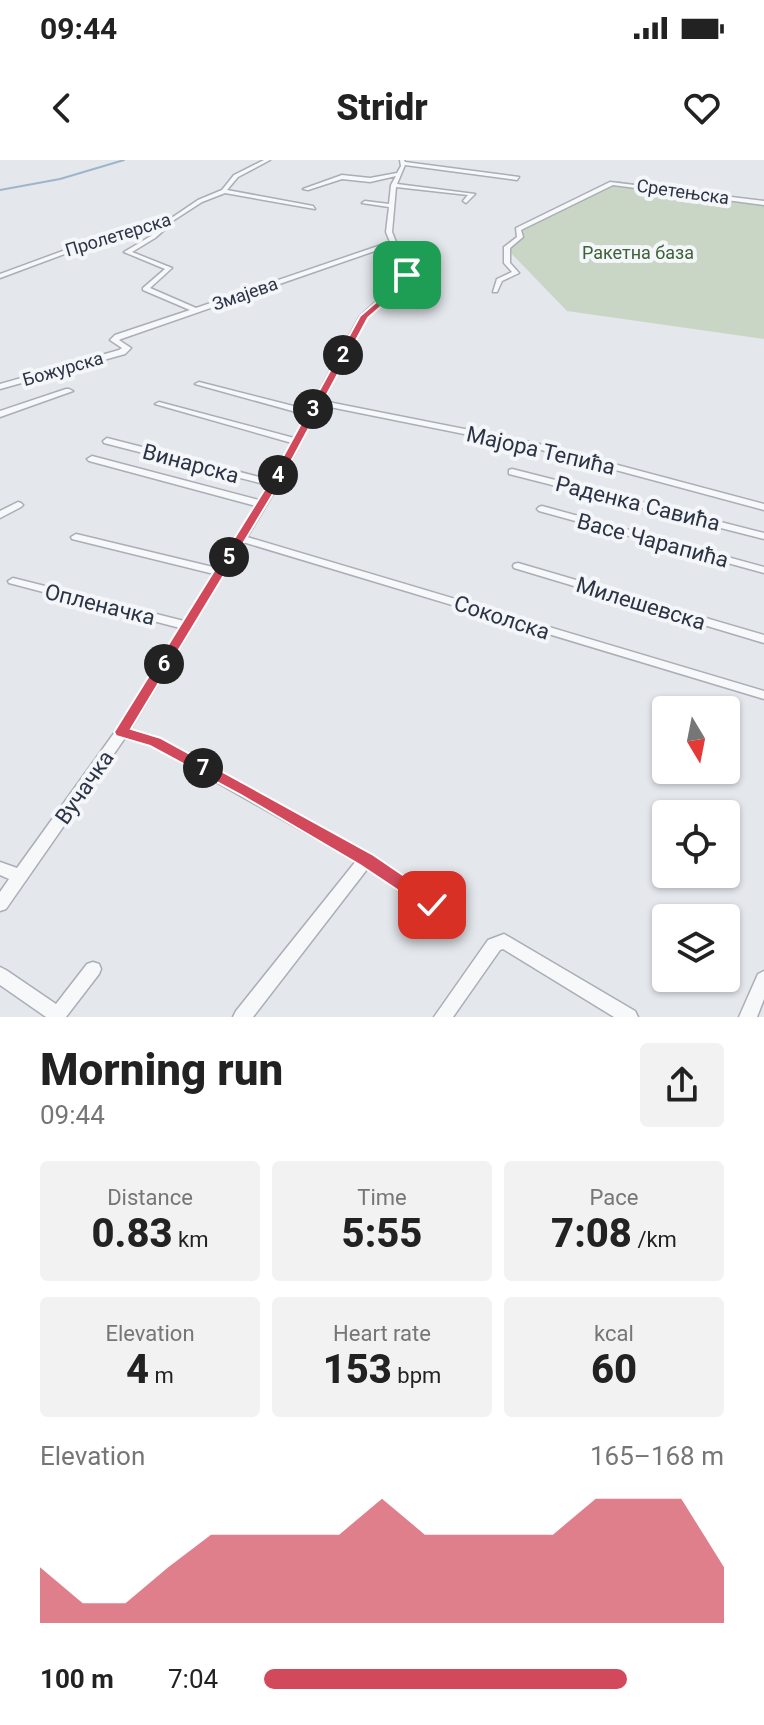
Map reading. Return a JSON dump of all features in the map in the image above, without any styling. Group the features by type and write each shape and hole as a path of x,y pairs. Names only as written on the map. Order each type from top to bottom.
{"street":[{"name":"Пролетерска","path":"0,276 111,235 168,221 200,201 224,191 236,176 268,160"},
{"path":"393,243 389,232 394,185 403,162 517,178"},
{"path":"306,189 342,177 370,180 399,174"},
{"name":"Сретењска","path":"495,291 499,280 516,273 507,263 507,247 519,238 518,230 612,183 764,203"},
{"path":"394,185 472,194 466,201"},
{"path":"224,191 313,208"},
{"path":"365,203 392,206"},
{"path":"168,221 153,237 127,252 169,267 145,289 195,310"},
{"name":"Змајева","path":"126,350 127,347 115,338 393,243"},
{"name":"Вучачка","path":"0,904 122,732 188,626 274,484 368,310 399,287 407,275 409,258 393,243"},
{"name":"Божурска","path":"0,387 126,350"},
{"name":"Мајора Тепића","path":"199,384 535,446 764,507"},
{"name":"Божурска","path":"0,414 69,391"},
{"path":"159,404 296,441"},
{"name":"Винарска","path":"107,441 274,484"},
{"path":"92,459 261,504"},
{"name":"Раденка Савића","path":"512,472 764,536"},
{"path":"0,515 18,505"},
{"name":"Васе Чарапића","path":"542,509 764,570"},
{"path":"76,537 220,572"},
{"name":"Соколска","path":"240,538 764,695"},
{"name":"Милешевска","path":"518,566 764,639"},
{"name":"Опленачка","path":"13,581 188,626"},
{"path":"122,732 156,742 366,859 432,905"},
{"path":"242,1017 366,859"},
{"path":"0,868 19,876"},
{"path":"443,1017 494,945 504,941 629,1017"},
{"path":"0,975 57,1016 93,969"},
{"path":"748,1017 764,979"}],"green space":[{"name":"Ракетна база","path":"618,181 764,204 764,339 567,311 510,252 512,244 523,237 521,230"}],"waterway":[{"path":"0,190 60,179 124,160"}],"route":[{"path":"407,275 399,287 364,316 274,484 122,732 156,742 246,791 366,859 432,905"}]}
